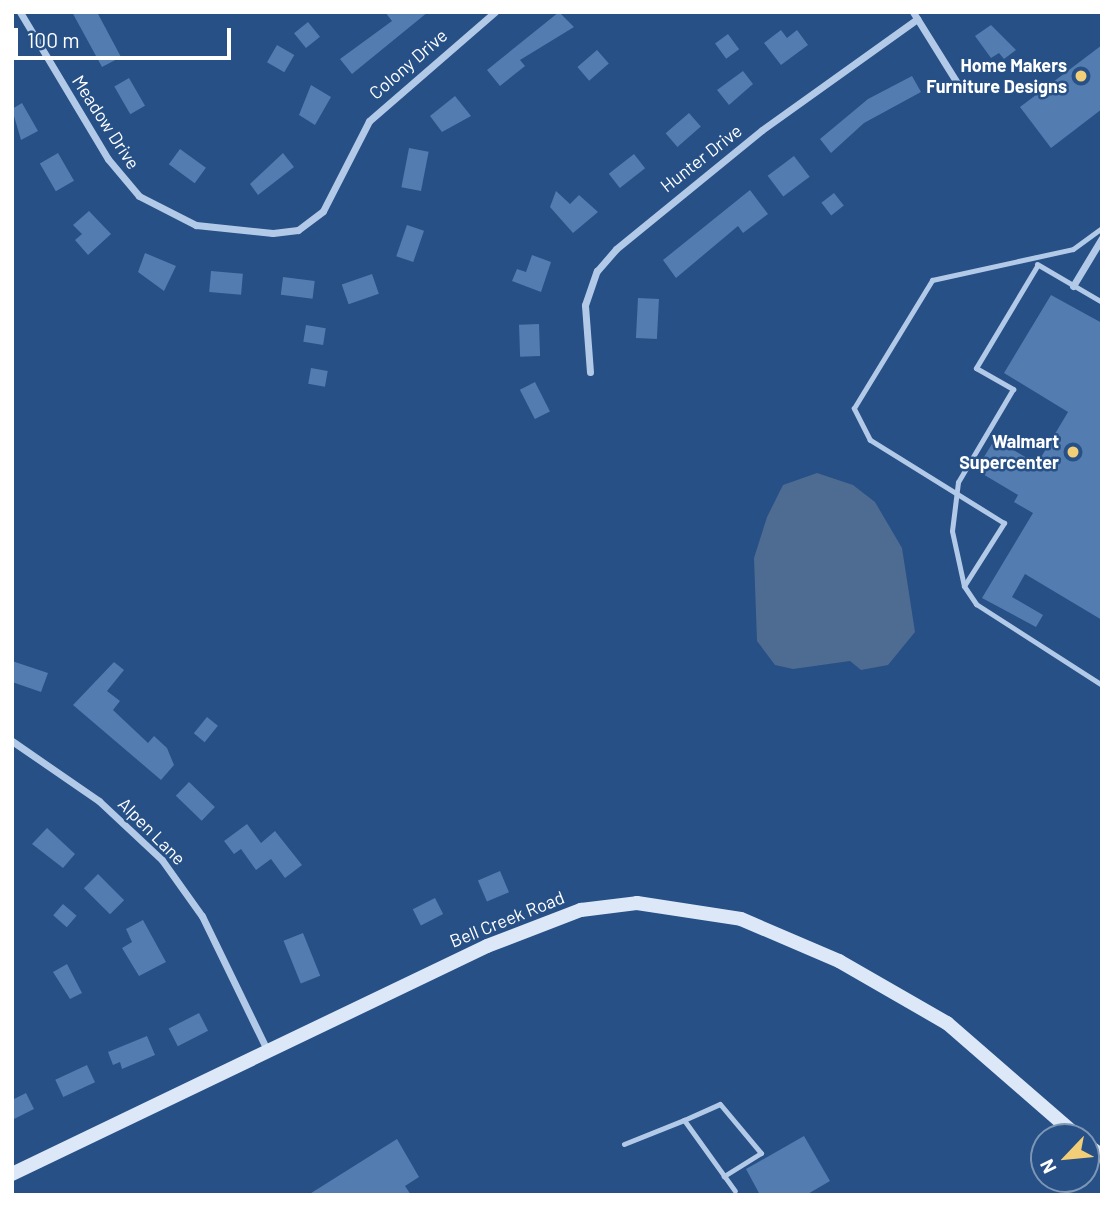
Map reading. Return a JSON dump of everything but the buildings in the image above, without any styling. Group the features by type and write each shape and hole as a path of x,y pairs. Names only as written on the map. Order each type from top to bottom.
{"street":[{"name":"Meadow Drive","path":"20,12 108,159 155,208 220,230 289,232 312,222"},
{"name":"Colony Drive","path":"312,222 334,195 353,146 377,112 495,12"},
{"path":"915,16 959,86"},
{"name":"Hunter Drive","path":"590,373 585,305 597,271 615,249 762,130 915,16"},
{"path":"1073,286 1102,238"},
{"name":"Alpen Lane","path":"12,741 99,801 168,868 202,916 268,1052"},
{"name":"Bell Creek Road","path":"12,1174 554,919 609,904 667,904 777,932 894,990 947,1023 1062,1123"}],"lane":[{"path":"964,586 1004,523 870,440 854,408 932,281 1073,249 1102,228"},
{"path":"1035,257 1037,266 976,368 1013,389 954,494 952,531 964,586 976,604 1102,685"},
{"path":"1037,266 1102,302"},
{"path":"624,1144 719,1104 761,1153 724,1176"},
{"path":"684,1120 735,1191"}],"water":[{"path":"817,473 853,485 875,502 902,548 915,632 888,665 861,670 850,661 793,669 775,665 757,641 754,558 767,517 783,485"}],"place":[{"name":"Home Makers Furniture Designs","path":"1081,76"},
{"name":"Walmart Supercenter","path":"1073,452"}]}
